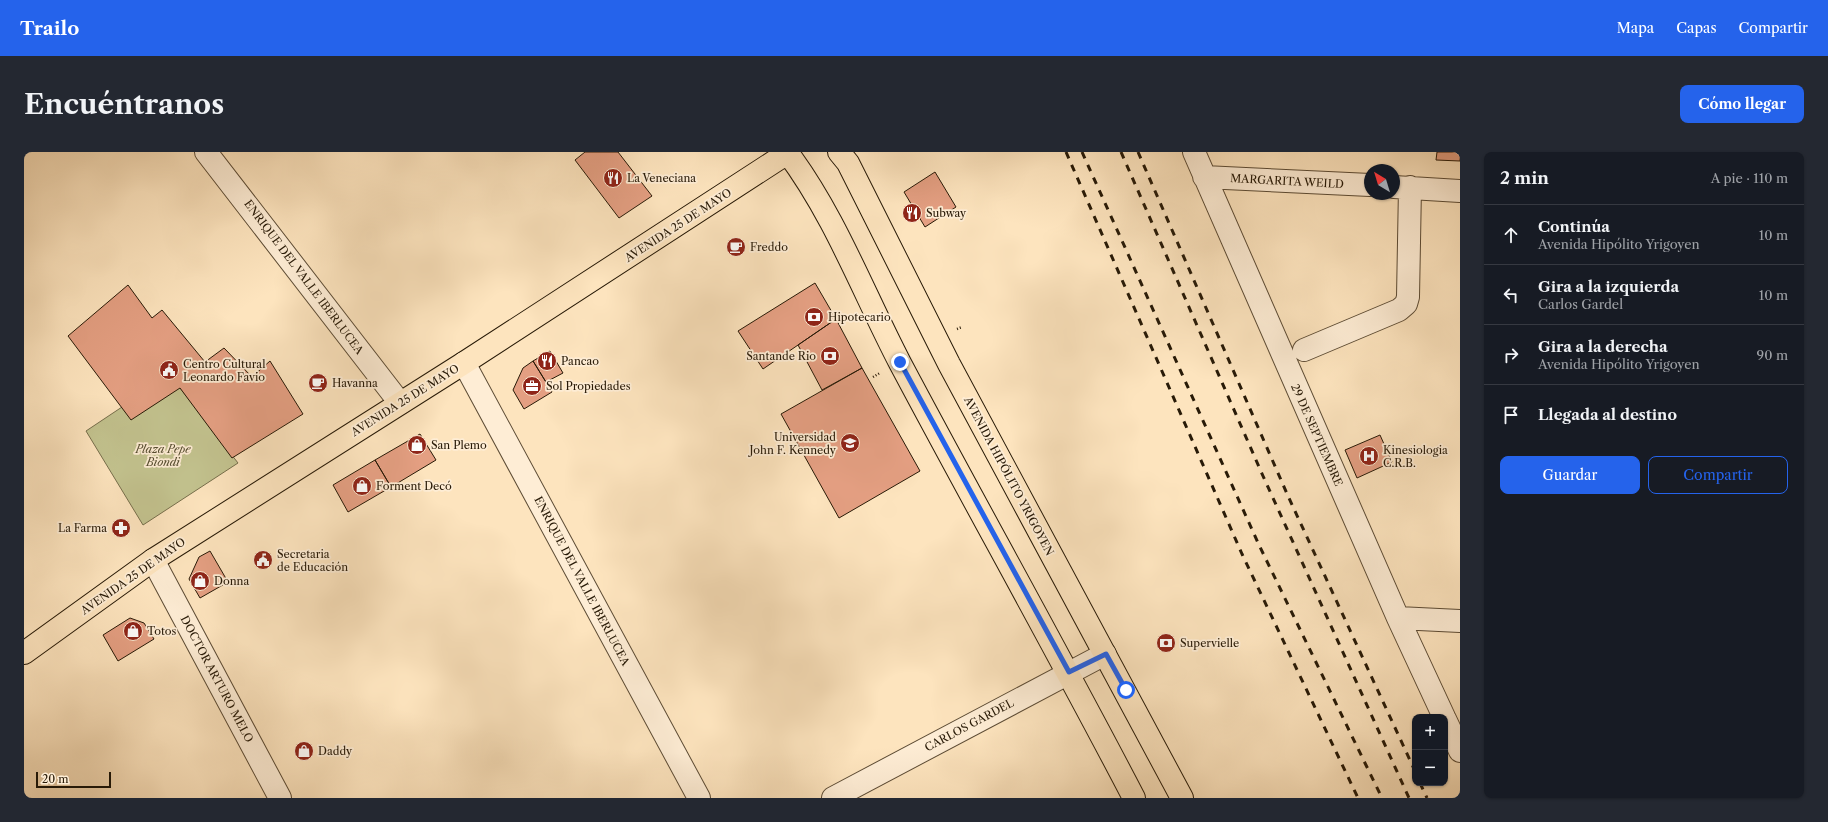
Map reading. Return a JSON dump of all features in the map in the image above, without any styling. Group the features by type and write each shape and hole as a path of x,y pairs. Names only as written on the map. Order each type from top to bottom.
{"main road":[{"name":"AVENIDA 25 DE MAYO","path":"26,649 153,560 464,364 788,152"},
{"path":"788,152 823,208 900,362 1069,672 1134,798"},
{"name":"AVENIDA HIPÓLITO YRIGOYEN","path":"839,152 852,169 948,364 1106,654 1182,798"}],"street":[{"name":"ENRIQUE DEL VALLE IBERLUCEA","path":"206,152 400,403"},
{"name":"29 DE SEPTIEMBRE","path":"1194,152 1398,618 1442,714"},
{"name":"MARGARITA WEILD","path":"1204,177 1364,185"},
{"path":"1304,350 1399,310 1406,304 1408,297 1402,187 1460,191"},
{"name":"ENRIQUE DEL VALLE IBERLUCEA","path":"464,364 699,798"},
{"name":"DOCTOR ARTURO MELO","path":"153,560 280,798"},
{"path":"1398,618 1460,621"},
{"name":"CARLOS GARDEL","path":"833,798 1069,672 1106,654"},
{"name":"29 DE SEPTIEMBRE","path":"1448,726 1460,751"}],"green space":[{"name":"Plaza Pepe Biondi","path":"180,388 238,463 143,525 86,431 122,407"}],"building":[{"name":"La Veneciana","path":"585,152 618,152 652,196 619,218 575,160"},
{"path":"1437,152 1460,152 1460,161 1436,160"},
{"path":"935,172 956,207 925,227 904,192"},
{"path":"815,283 836,319 763,369 738,331"},
{"name":"Centro Cultural Leonardo Favio","path":"128,285 152,318 162,310 205,362 224,348 252,377 270,361 303,414 232,458 180,388 131,420 68,336"},
{"name":"Santande Rio","path":"836,319 862,368 822,390 798,345"},
{"path":"550,351 563,373 546,382 533,361"},
{"name":"Sol Propiedades","path":"533,361 552,392 524,409 513,390 523,368"},
{"name":"Universidad John F. Kennedy","path":"862,368 920,471 839,518 781,414"},
{"path":"420,434 436,460 391,487 375,460"},
{"name":"Kinesiologia C.R.B.","path":"1380,435 1392,462 1357,478 1345,450"},
{"name":"Forment Decó","path":"375,460 391,487 348,512 333,485"},
{"path":"210,551 228,582 200,598 189,579 199,557"},
{"path":"130,618 144,623 154,639 118,661 103,635"}],"railway":[{"path":"1066,152 1242,554 1358,798"},
{"path":"1082,152 1259,545 1382,798"},
{"path":"1121,152 1263,476 1409,798"},
{"path":"1138,152 1288,496 1412,765"},
{"path":"1421,786 1427,798"}],"place":[{"name":"La Veneciana","path":"613,178"},
{"name":"Subway","path":"912,213"},
{"name":"Freddo","path":"736,247"},
{"name":"Hipotecario","path":"814,317"},
{"name":"Santande Rio","path":"830,356"},
{"name":"Pancao","path":"547,361"},
{"name":"Centro Cultural Leonardo Favio","path":"169,370"},
{"name":"Havanna","path":"318,383"},
{"name":"Sol Propiedades","path":"532,386"},
{"name":"Universidad John F. Kennedy","path":"850,443"},
{"name":"San Plemo","path":"417,445"},
{"name":"Kinesiologia C.R.B.","path":"1369,456"},
{"name":"Forment Decó","path":"362,486"},
{"name":"La Farma","path":"121,528"},
{"name":"Secretaria de Educación","path":"263,560"},
{"name":"Donna","path":"200,581"},
{"name":"Totos","path":"133,631"},
{"name":"Supervielle","path":"1166,643"},
{"name":"Daddy","path":"304,751"}],"route":[{"path":"900,362 1069,672 1106,654 1126,690"}]}
